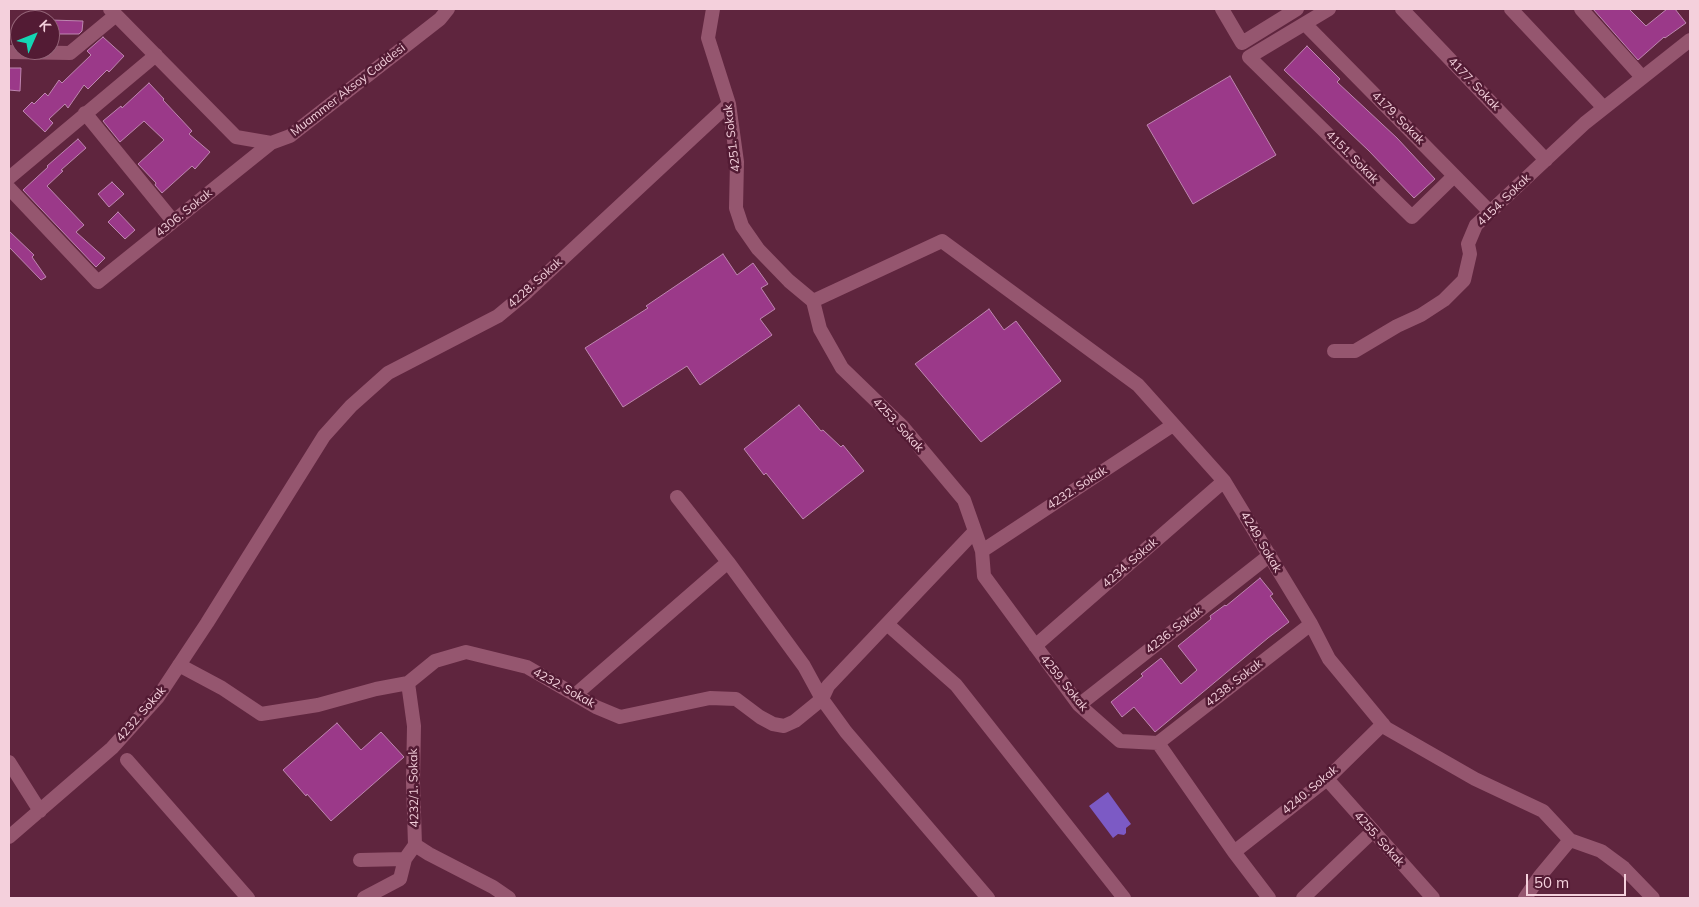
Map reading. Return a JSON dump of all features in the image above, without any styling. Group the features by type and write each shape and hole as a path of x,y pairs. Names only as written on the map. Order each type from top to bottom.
{"street":[{"name":"Muammer Aksoy Caddesi","path":"271,143 290,136 440,19 448,9"},
{"name":"4251. Sokak","path":"713,9 708,38 729,104 737,162 736,208 742,226 758,250 813,301"},
{"path":"1222,9 1242,43 1297,9"},
{"path":"1305,24 1329,9"},
{"name":"4177. Sokak","path":"1402,9 1546,160"},
{"path":"1511,9 1604,108"},
{"path":"1581,9 1642,77"},
{"path":"9,52 70,53 113,12 236,136 271,143"},
{"name":"4151. Sokak","path":"1305,24 1249,57 1412,217 1454,176"},
{"name":"4179. Sokak","path":"1305,24 1490,212"},
{"name":"4154. Sokak","path":"1334,351 1356,350 1397,326 1421,315 1444,300 1464,280 1470,254 1468,244 1476,225 1585,123 1690,40"},
{"path":"9,178 156,55"},
{"name":"4228. Sokak","path":"179,666 324,436 351,406 388,372 498,316 527,292 729,104"},
{"path":"85,113 173,222"},
{"name":"4306. Sokak","path":"9,188 98,282 271,143"},
{"name":"4249. Sokak","path":"813,301 942,241 1138,385 1224,481 1311,624 1329,659 1386,728 1474,779 1543,811 1570,840"},
{"name":"4253. Sokak","path":"813,301 820,329 842,368 902,426 964,500 982,551"},
{"name":"4232. Sokak","path":"982,551 1173,425"},
{"name":"4234. Sokak","path":"1035,646 1224,481"},
{"path":"677,497 728,562 804,666 822,699 846,732 988,898"},
{"name":"4232. Sokak","path":"9,837 112,748 158,697 179,666 222,688 261,714 318,705 376,689 408,683 435,661 466,652 527,667 596,707 620,717 710,698 736,699 760,717 773,724 784,726 795,721 822,699 828,686 975,530"},
{"name":"4259. Sokak","path":"982,551 984,576 1079,705 1120,741 1158,743"},
{"name":"4236. Sokak","path":"1079,705 1270,555"},
{"path":"575,695 728,562"},
{"path":"887,624 956,685 1124,898"},
{"name":"4238. Sokak","path":"1158,743 1311,624"},
{"name":"4232/1. Sokak","path":"408,683 414,726 415,845 493,886 509,898"},
{"name":"4240. Sokak","path":"1234,852 1327,779 1382,724"},
{"path":"1158,743 1234,852 1269,898"},
{"path":"127,760 248,898"},
{"path":"9,762 40,810"},
{"name":"4255. Sokak","path":"1327,779 1429,897"},
{"path":"1303,898 1372,832"},
{"path":"1525,898 1540,876 1570,840 1601,851 1624,868 1654,898"},
{"path":"364,898 400,879 405,859 415,845"},
{"path":"360,860 405,859"}],"shaded area":[{"path":"1108,792 1131,824 1126,828 1124,835 1118,834 1113,838 1089,806"}],"building":[{"path":"1593,9 1629,9 1646,26 1667,9 1675,9 1686,23 1664,37 1638,60"},
{"path":"60,20 83,21 82,31 79,34 60,34"},
{"path":"103,37 124,56 109,72 107,70 88,89 84,85 68,108 65,104 49,119 53,123 45,132 23,111 32,102 34,104 45,93 48,96 59,80 62,83 91,55 87,51"},
{"path":"1307,46 1340,79 1337,82 1397,138 1435,179 1414,198 1369,151 1284,70"},
{"path":"9,68 21,68 20,91 9,90"},
{"path":"1230,76 1276,155 1193,204 1147,125"},
{"path":"149,83 192,131 189,134 210,152 195,169 192,166 162,193 155,185 156,183 138,164 164,140 144,121 120,142 103,121 121,106 122,108"},
{"path":"78,139 86,148 61,170 63,171 47,186 84,225 76,232 105,258 96,267 23,190"},
{"path":"112,182 124,194 109,207 98,194"},
{"path":"118,212 135,230 125,239 108,222"},
{"path":"9,231 34,255 32,257 46,277 41,280 9,247"},
{"path":"723,254 737,275 753,263 768,284 761,288 775,309 760,319 772,335 700,385 687,366 623,407 585,348 648,308 646,306"},
{"path":"989,309 1004,330 1016,321 1061,381 981,442 915,364"},
{"path":"799,405 821,431 823,430 841,447 843,445 864,471 803,519 744,449"},
{"path":"1260,578 1273,594 1270,596 1289,622 1155,732 1134,707 1122,717 1111,702 1143,676 1141,674 1161,658 1181,684 1197,670 1178,646 1211,619 1210,616 1226,606"},
{"path":"337,723 361,750 381,732 404,757 331,821 283,770"}]}
